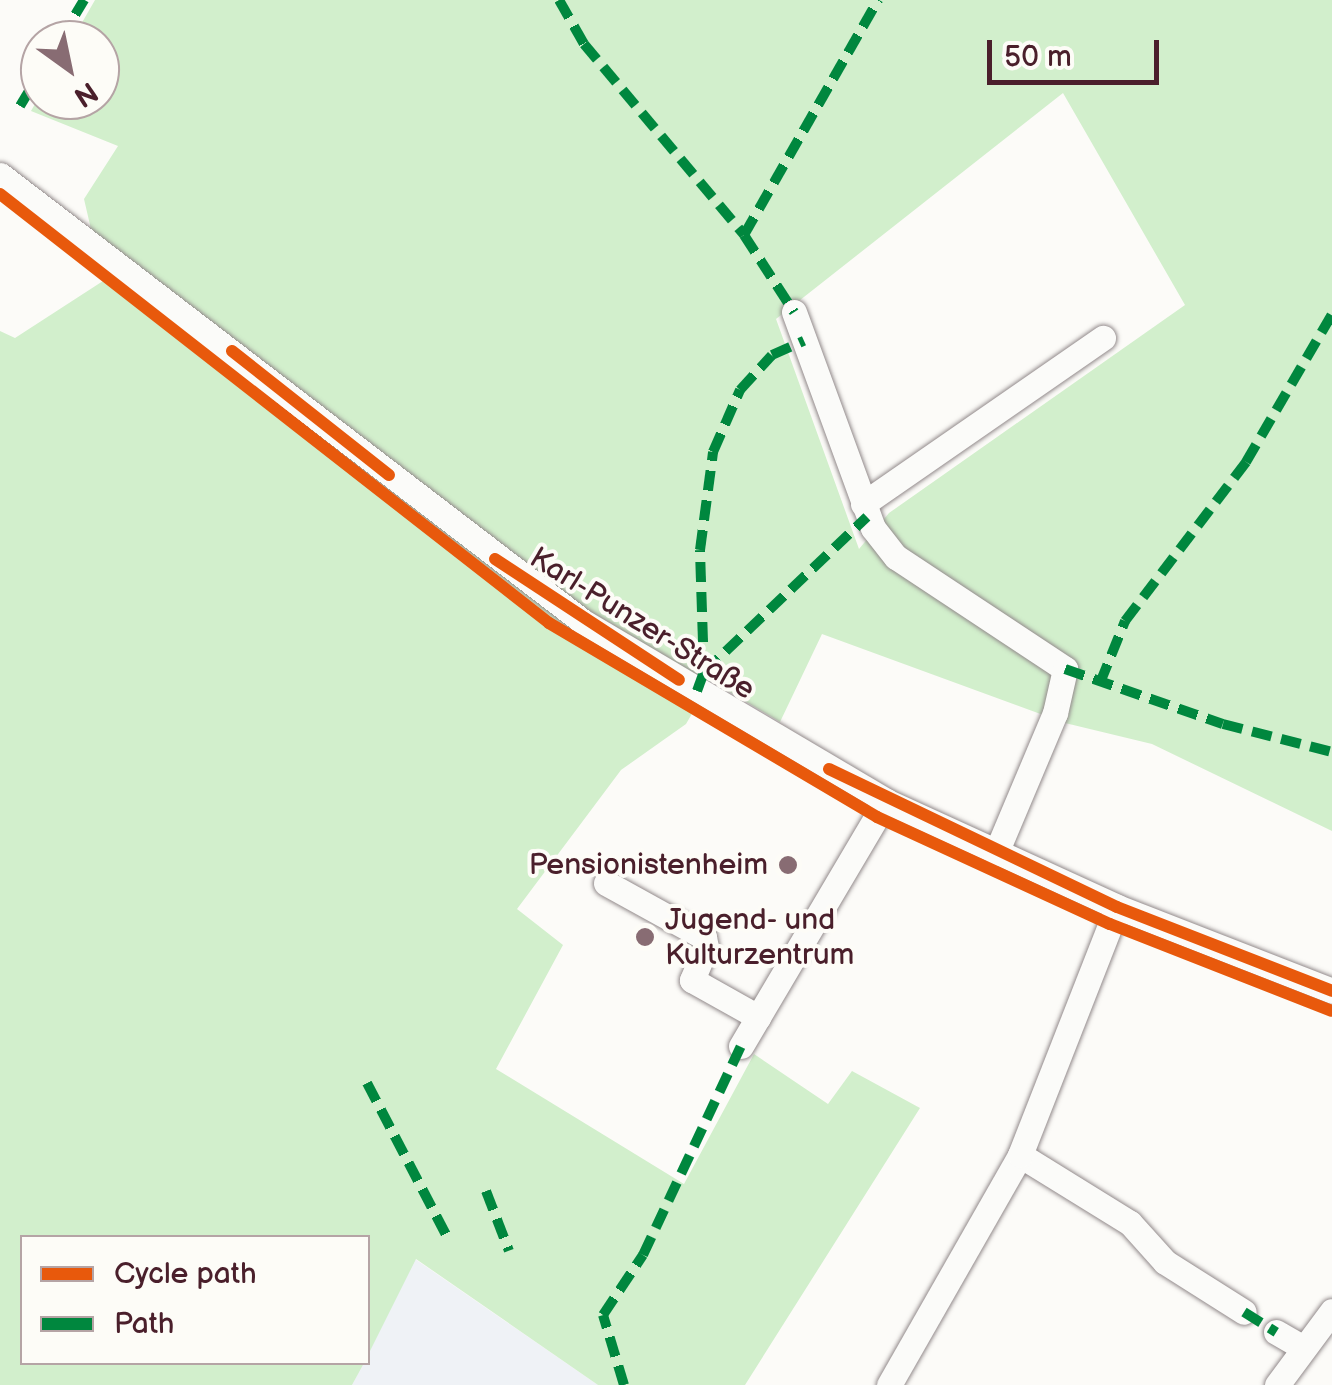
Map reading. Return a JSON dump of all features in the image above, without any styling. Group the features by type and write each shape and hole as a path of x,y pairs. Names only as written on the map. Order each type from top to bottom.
{"street":[{"name":"Karl-Punzer-Straße","path":"1,163 507,568 615,641 886,801 1117,907 1332,990"},
{"path":"794,312 863,504 896,557 1065,669 1055,713 996,853"},
{"path":"863,504 1103,338"},
{"path":"741,1046 886,801"},
{"path":"606,883 704,937 706,947 692,980 758,1017"},
{"path":"896,1383 1020,1154 1117,907"},
{"path":"1020,1154 1130,1223 1164,1262 1244,1312"},
{"path":"1277,1385 1332,1311"},
{"path":"1276,1332 1304,1348"}],"shaded area":[{"path":"415,1259 598,1385 352,1385 362,1365 370,1365 370,1349"}],"green space":[{"path":"95,0 1332,0 1332,831 1152,744 1065,723 822,634 780,722 711,681 686,724 621,770 517,909 563,945 496,1069 684,1184 754,1054 828,1104 852,1071 920,1108 745,1385 598,1385 416,1259 370,1351 370,1235 20,1235 20,1365 363,1365 352,1385 0,1385 0,331 15,338 103,281 84,199 118,146 53,120 120,120 120,20 84,20","holes":["1063,93 1185,305 889,513 859,549 776,319"]}],"marked path":[{"path":"72,20 84,0"},
{"path":"559,0 584,44 744,235 794,312"},
{"path":"744,235 878,0"},
{"path":"1100,683 1125,621 1246,462 1332,314"},
{"path":"704,672 700,550 713,452 740,390 772,355 804,341"},
{"path":"697,691 704,672 867,517"},
{"path":"1065,669 1223,724 1332,752"},
{"path":"624,1385 603,1315 643,1255 741,1046"},
{"path":"367,1083 446,1235"},
{"path":"486,1191 509,1251"},
{"path":"1244,1312 1276,1332"}],"cycle path":[{"path":"0,194 549,623 877,817 1110,924 1332,1011"},
{"path":"232,351 389,475"},
{"path":"495,559 679,680"},
{"path":"829,769 1117,907 1332,991"}],"place":[{"name":"Pensionistenheim","path":"788,865"},
{"name":"Jugend- und Kulturzentrum","path":"645,937"}]}
